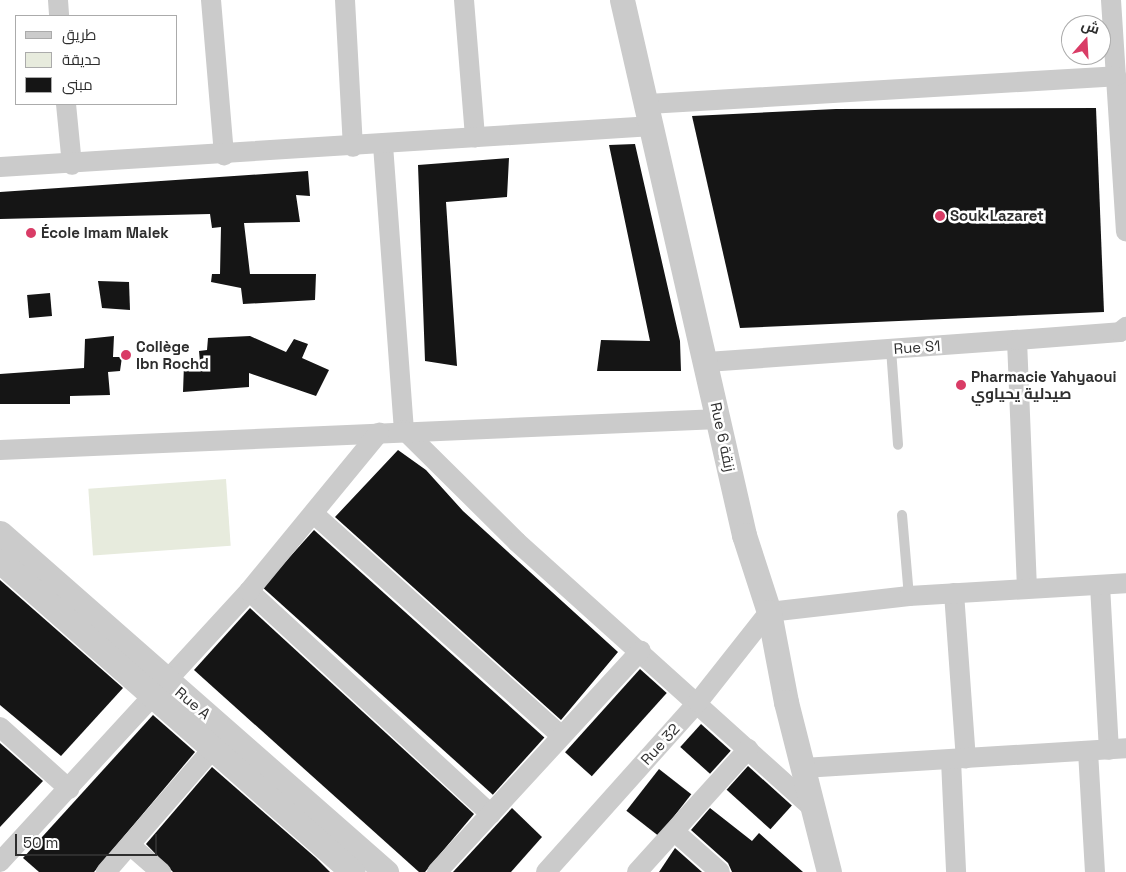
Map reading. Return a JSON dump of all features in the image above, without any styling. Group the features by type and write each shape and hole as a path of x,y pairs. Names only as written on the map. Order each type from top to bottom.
{"street":[{"path":"58,0 59,15"},
{"path":"212,0 224,155"},
{"path":"345,0 353,146"},
{"path":"464,0 475,138"},
{"name":"Rue 6 زنقة","path":"622,0 707,362 744,535 770,612 812,808 829,872"},
{"path":"1111,0 1116,76 1122,97 1126,223"},
{"path":"0,167 72,165 475,138 650,115 1116,76"},
{"path":"66,105 72,165"},
{"path":"383,145 404,430 504,529 641,650 812,808"},
{"name":"Rue S1","path":"707,362 1120,332 1126,327"},
{"path":"1017,340 1027,589"},
{"path":"0,450 379,433 404,430 719,419"},
{"path":"0,862 249,591 379,433"},
{"path":"314,514 560,735"},
{"name":"Rue A","path":"2,547 159,688 386,872"},
{"path":"770,612 909,596 1126,584"},
{"path":"803,768 1117,749 1100,585"},
{"path":"249,591 490,814"},
{"path":"954,593 959,759 956,872"},
{"name":"Rue 32","path":"546,872 698,702 770,612"},
{"path":"437,872 560,735 641,650"},
{"path":"0,727 69,789"},
{"path":"106,872 221,740"},
{"name":"Rue A","path":"221,740 353,872"},
{"path":"637,872 748,749"},
{"path":"1088,751 1095,872"},
{"path":"675,832 720,872"},
{"path":"130,846 161,872"}],"lane":[{"path":"890,349 898,445"},
{"path":"902,515 909,596"}],"green space":[{"path":"226,479 231,546 93,555 88,489"}],"building":[{"name":"Souk Lazaret","path":"1096,108 1104,312 740,328 692,116 836,109"},
{"path":"635,144 680,341 681,371 597,371 601,340 650,341 609,145"},
{"path":"509,158 507,197 446,202 457,366 425,361 418,165"},
{"path":"308,171 310,196 296,195 300,222 244,223 250,274 316,274 315,300 243,304 241,288 211,282 212,274 220,274 221,227 212,228 210,214 0,219 0,192"},
{"path":"98,281 129,282 130,310 102,308"},
{"path":"50,293 52,316 29,318 27,295"},
{"path":"114,336 113,357 122,357 120,371 108,372 110,395 70,396 70,404 0,404 0,374 84,368 85,339"},
{"path":"250,336 286,352 294,339 308,344 302,358 329,370 316,396 249,373 249,387 183,392 184,364 200,362 199,351 207,350 208,338"},
{"path":"398,450 426,470 463,511 618,652 561,720 335,517"},
{"path":"314,530 544,737 493,795 262,587"},
{"path":"0,580 123,688 61,756 0,705"},
{"path":"250,608 474,814 425,872 419,872 194,670"},
{"path":"640,669 667,693 592,776 565,752"},
{"path":"153,715 195,752 94,872 39,872 23,858"},
{"path":"701,724 731,751 710,774 680,747"},
{"path":"0,743 43,781 0,827"},
{"path":"748,766 792,805 770,829 727,790"},
{"path":"212,767 330,872 173,872 146,844"},
{"path":"659,769 691,794 659,836 626,811"},
{"path":"512,808 542,837 511,872 453,872"},
{"path":"710,808 752,841 759,833 803,872 732,872 728,863 691,830"},
{"path":"675,848 702,872 659,872"}],"place":[{"name":"Souk Lazaret","path":"940,216"},
{"name":"École Imam Malek","path":"31,233"},
{"name":"Collège Ibn Rochd","path":"126,355"},
{"name":"Pharmacie Yahyaoui صيدلية يحياوي","path":"961,385"}]}
